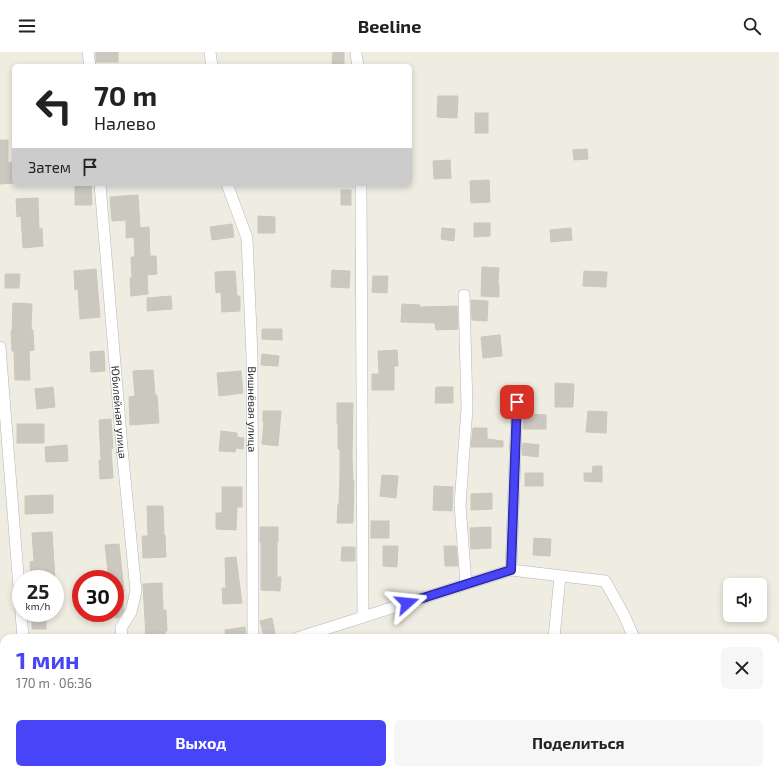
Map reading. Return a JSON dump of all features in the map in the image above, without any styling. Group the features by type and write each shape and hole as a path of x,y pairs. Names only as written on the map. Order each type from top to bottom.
{"street":[{"path":"88,52 90,64"},
{"path":"210,52 212,64"},
{"path":"356,54 358,64"},
{"name":"Юбилейная улица","path":"100,186 122,448 136,591 131,612 121,628 122,634"},
{"name":"Вишнёвая улица","path":"228,186 247,238 252,356 253,634"},
{"path":"361,186 364,617"},
{"path":"464,295 467,408 460,505 466,584"},
{"path":"0,347 23,634"},
{"path":"511,570 517,402"},
{"path":"310,634 511,570 605,581 624,615 632,634"},
{"path":"554,634 560,576"}],"building":[{"path":"96,52 118,52 118,62 96,62"},
{"path":"333,52 344,52 344,64 332,64"},
{"path":"438,96 458,96 457,118 437,117"},
{"path":"475,113 488,113 488,133 475,133"},
{"path":"0,140 8,140 8,163 12,162 12,183 0,184"},
{"path":"587,149 588,159 574,160 573,150"},
{"path":"450,160 451,178 434,179 433,161"},
{"path":"489,180 490,202 471,203 470,181"},
{"path":"75,186 91,186 92,205 75,205"},
{"path":"341,190 351,190 351,205 341,205"},
{"path":"138,195 140,228 149,227 150,256 156,256 157,274 147,275 148,294 131,296 131,257 135,257 134,237 126,238 126,220 112,221 110,197"},
{"path":"38,198 39,229 42,228 43,246 23,248 21,216 17,217 16,199"},
{"path":"258,216 275,217 275,233 258,233"},
{"path":"474,223 490,223 490,236 474,237"},
{"path":"232,224 234,237 212,240 210,227"},
{"path":"442,228 455,229 454,241 441,239"},
{"path":"571,228 572,240 551,242 550,230"},
{"path":"482,267 499,268 499,297 481,296"},
{"path":"96,269 100,317 80,319 78,289 75,290 74,271"},
{"path":"332,270 350,271 349,288 331,287"},
{"path":"235,271 237,296 240,296 240,311 222,312 221,292 216,293 215,272"},
{"path":"584,271 607,272 606,287 583,286"},
{"path":"5,274 20,274 19,288 5,288"},
{"path":"373,276 388,276 387,293 372,292"},
{"path":"171,296 172,309 147,311 147,298"},
{"path":"471,300 488,301 487,321 472,320"},
{"path":"13,303 32,304 31,330 33,330 34,350 29,351 30,380 15,380 14,351 12,351 11,331"},
{"path":"402,304 420,305 420,307 457,306 458,329 436,330 435,323 401,322"},
{"path":"262,329 282,329 282,340 262,339"},
{"path":"500,335 502,356 483,358 481,337"},
{"path":"397,350 398,366 394,366 394,390 372,390 372,374 379,374 378,351"},
{"path":"104,351 105,371 91,372 90,352"},
{"path":"262,354 279,356 278,366 261,365"},
{"path":"153,370 159,423 130,425 129,397 135,396 133,371"},
{"path":"241,371 243,393 219,396 217,373"},
{"path":"555,383 574,384 573,407 555,407"},
{"path":"53,387 55,407 37,409 35,389"},
{"path":"436,387 453,387 453,403 435,403"},
{"path":"337,403 353,403 353,523 337,523 339,504 340,449 338,449"},
{"path":"263,411 281,411 278,446 262,444 264,422"},
{"path":"588,411 607,412 606,433 586,432"},
{"path":"524,414 546,415 546,429 523,429"},
{"path":"111,419 113,478 100,479 99,460 101,460 99,420"},
{"path":"17,424 44,424 44,443 17,443"},
{"path":"473,428 487,428 487,439 503,441 503,447 471,447"},
{"path":"221,431 237,433 237,437 244,438 243,449 236,448 235,452 219,451"},
{"path":"523,443 539,445 538,457 522,455"},
{"path":"67,445 68,461 46,462 45,447"},
{"path":"593,466 602,466 602,482 584,481 584,473 592,473"},
{"path":"525,473 543,473 543,486 525,486"},
{"path":"382,475 398,476 396,498 380,496"},
{"path":"434,486 453,487 452,511 433,510"},
{"path":"222,487 242,487 242,507 237,507 236,530 216,529 216,513 222,513"},
{"path":"492,493 492,509 471,510 471,494"},
{"path":"53,495 53,513 25,514 25,496"},
{"path":"147,506 163,506 166,557 143,558 142,536 148,536"},
{"path":"371,521 389,521 389,538 371,538"},
{"path":"260,527 278,527 277,577 281,577 280,591 261,590"},
{"path":"491,527 491,548 471,549 470,528"},
{"path":"52,532 54,570 30,570 30,562 34,561 32,533"},
{"path":"534,538 551,539 550,556 533,555"},
{"path":"119,544 122,570 108,570 105,545"},
{"path":"383,546 398,546 397,567 383,566"},
{"path":"444,546 456,546 458,566 445,566"},
{"path":"342,547 355,547 355,561 341,561"},
{"path":"236,557 242,603 223,604 222,588 226,588 225,558"},
{"path":"162,583 163,610 166,610 167,631 165,631 165,634 146,634 143,584"},
{"path":"272,618 275,634 263,634 260,621"},
{"path":"32,622 46,622 46,629 32,629"},
{"path":"245,627 246,634 226,634 225,630"}],"route":[{"path":"407,603 511,570 517,402"}]}
